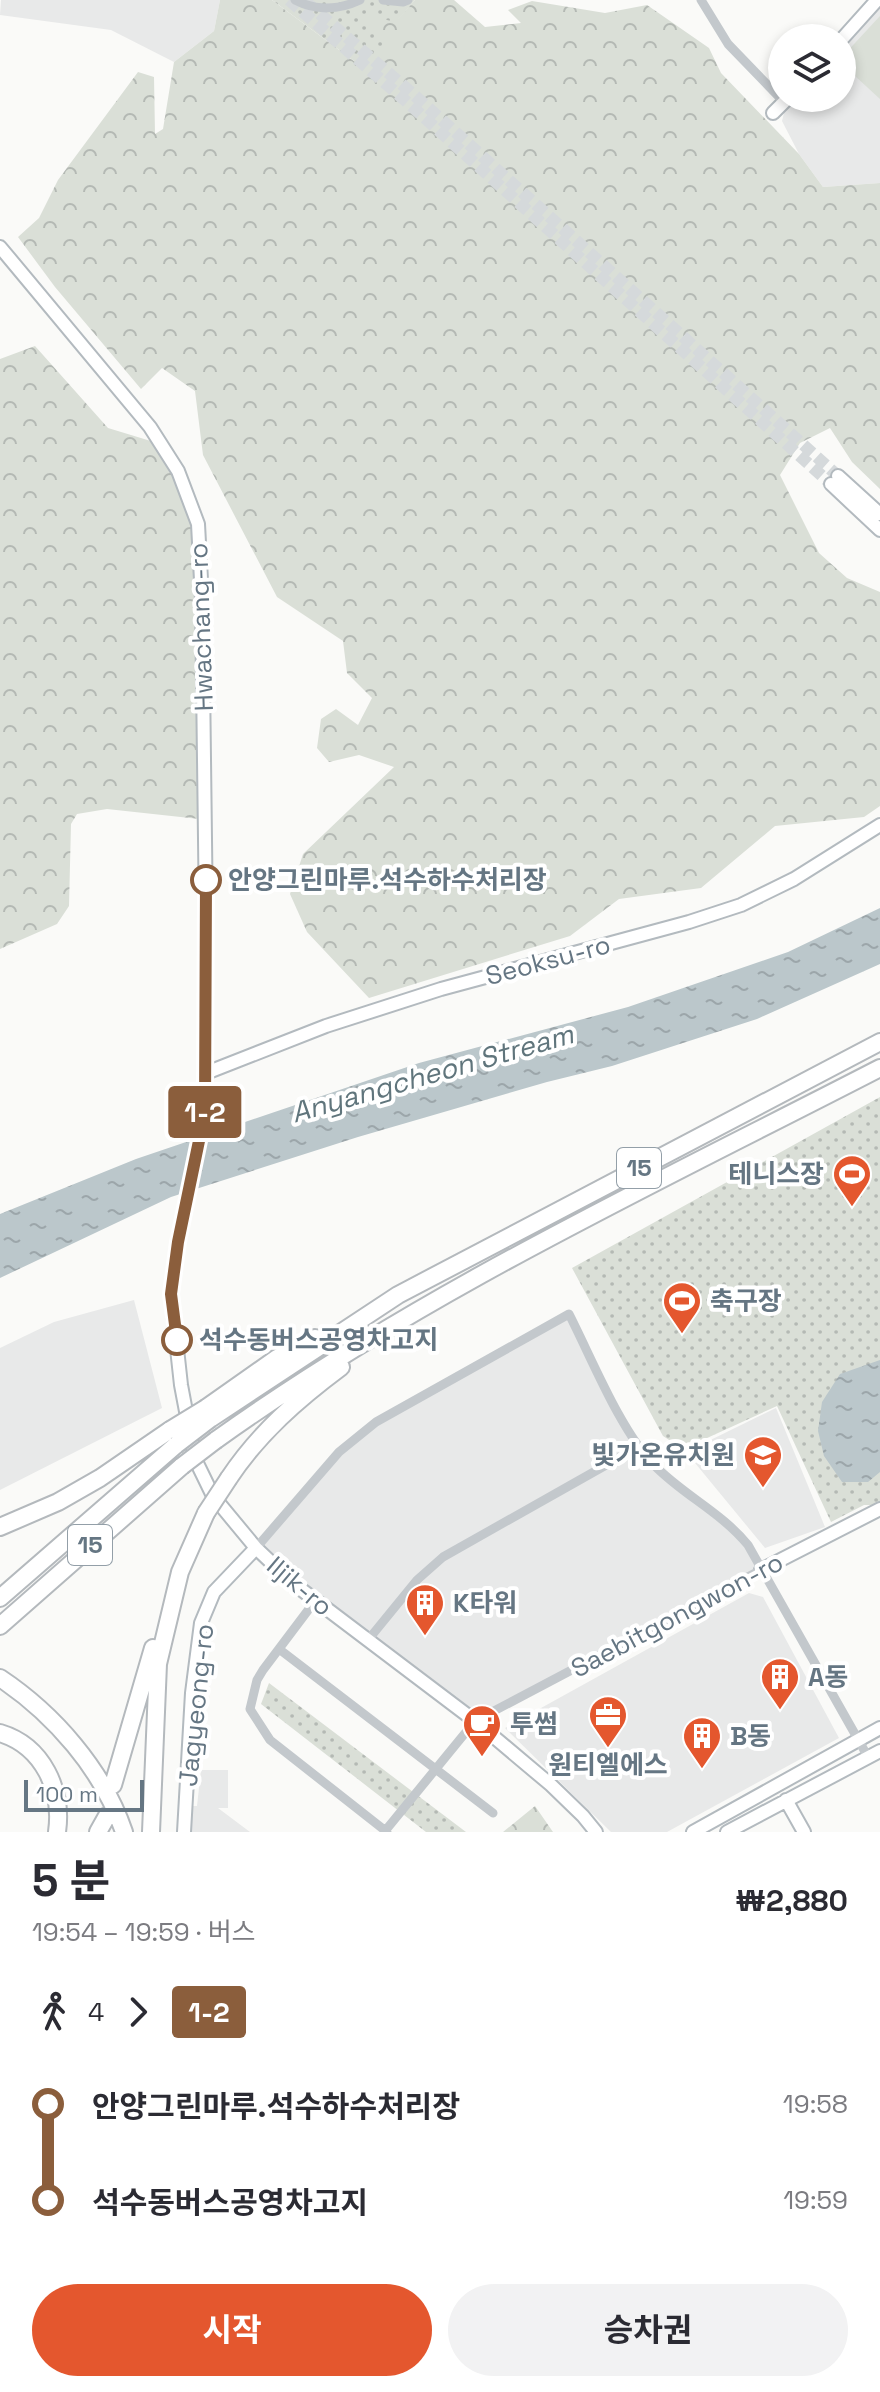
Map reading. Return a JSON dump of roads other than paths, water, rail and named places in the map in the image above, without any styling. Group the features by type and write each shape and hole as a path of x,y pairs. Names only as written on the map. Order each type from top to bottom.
{"highway":[{"name":"15","path":"0,1598 173,1438 208,1413 398,1295 880,1042"},
{"name":"15","path":"0,1626 182,1466 288,1389 479,1276 880,1068"},
{"path":"113,1785 138,1692 180,1572 206,1513 268,1428 299,1399 413,1315"},
{"path":"0,1527 58,1502 173,1438"},
{"path":"151,1832 158,1664 180,1572"},
{"path":"0,1678 71,1742 94,1771 124,1832"},
{"path":"0,1733 11,1736 47,1769 57,1793 57,1832"},
{"path":"98,1832 107,1816"}],"street":[{"path":"295,0 338,9 360,0"},
{"path":"383,0 408,0"},
{"path":"701,0 728,44 768,83"},
{"path":"855,24 877,0"},
{"name":"Hwachang-ro","path":"0,247 150,427 178,471 198,524 202,599 206,1073"},
{"path":"880,514 835,480 880,530"},
{"name":"Seoksu-ro","path":"206,1073 326,1026 441,989 741,905 794,879 880,825"},
{"name":"Iljik-ro","path":"206,1073 205,1112 178,1242 171,1294 175,1386 203,1479 213,1496 256,1548 315,1601 475,1721 551,1785 596,1832"},
{"path":"256,1548 339,1452 376,1422 569,1314 638,1447 675,1484 731,1524 748,1545 859,1740 874,1754 727,1832"},
{"path":"368,1640 417,1580 443,1557 638,1447"},
{"name":"Saebitgongwon-ro","path":"475,1721 880,1509"},
{"name":"Jagyeong-ro","path":"184,1832 197,1639 207,1604 214,1592 256,1548"},
{"path":"315,1601 263,1670 250,1709 270,1740 386,1832 475,1721"},
{"path":"279,1649 493,1813"},
{"path":"693,1832 880,1728"},
{"path":"786,1800 804,1832"}],"water":[{"name":"Anyangcheon Stream","path":"880,908 880,964 757,1019 612,1066 358,1137 171,1197 0,1278 0,1214 136,1159 419,1063 628,1007 788,952"},
{"path":"880,1360 880,1472 868,1482 842,1482 824,1456 818,1431 822,1402 840,1374"}],"tunnel":[{"path":"289,0 407,102 831,484"},
{"path":"306,2 413,94 838,476"}],"place":[{"name":"안양그린마루.석수하수처리장","path":"206,880"},
{"name":"테니스장","path":"852,1208"},
{"name":"축구장","path":"682,1335"},
{"name":"석수동버스공영차고지","path":"177,1340"},
{"name":"빛가온유치원","path":"763,1489"},
{"name":"K타워","path":"425,1637"},
{"name":"A동","path":"780,1711"},
{"name":"원티엘에스","path":"608,1749"},
{"name":"투썸","path":"482,1758"},
{"name":"B동","path":"702,1770"}]}
